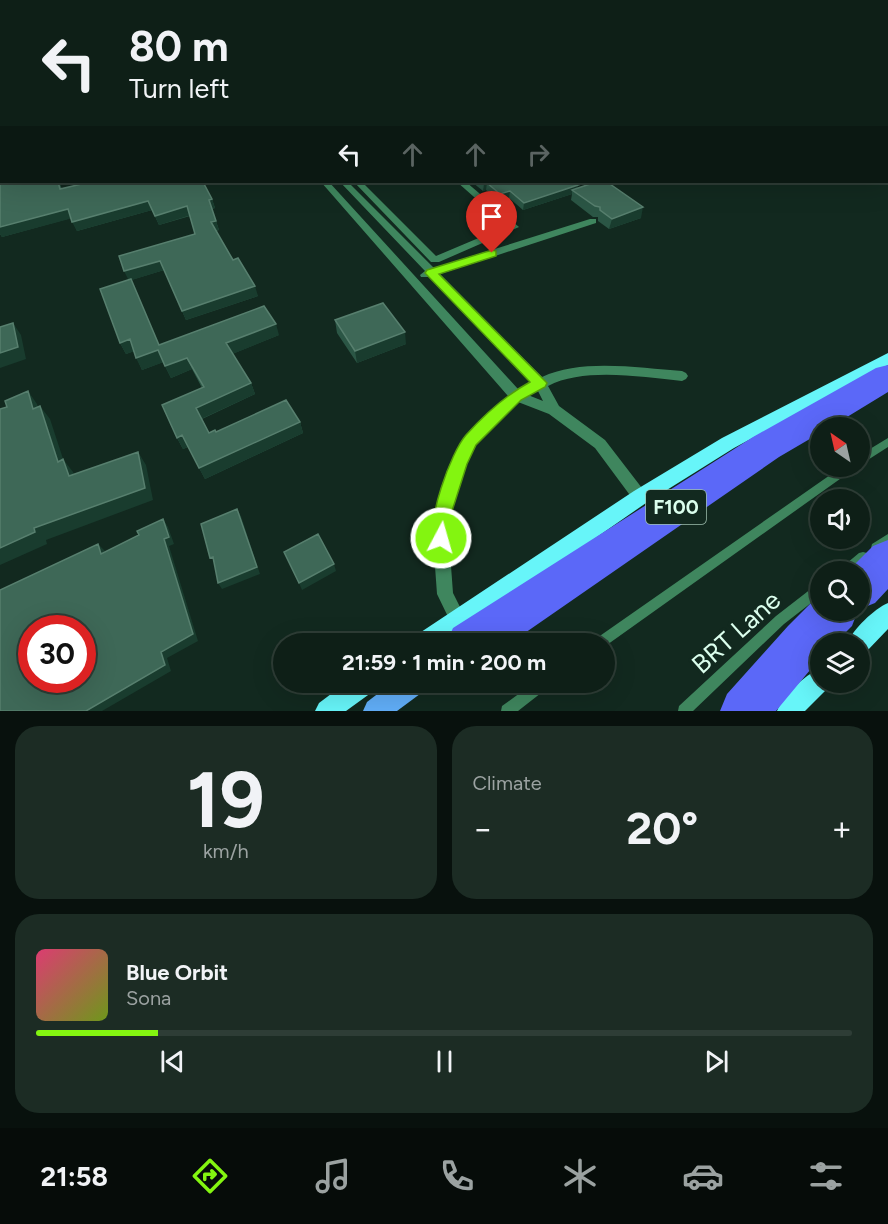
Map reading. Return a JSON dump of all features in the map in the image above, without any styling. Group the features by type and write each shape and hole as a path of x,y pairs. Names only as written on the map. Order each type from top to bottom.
{"highway":[{"name":"F100","path":"463,631 766,447 888,377"},
{"path":"870,578 888,560"},
{"path":"731,711 810,662"},
{"path":"744,711 810,662"},
{"path":"376,711 400,693"}],"main road":[{"path":"463,631 640,497 728,443 888,358"},
{"path":"869,633 888,614"},
{"path":"789,711 810,665"},
{"path":"327,711 352,693"}],"street":[{"path":"327,183 516,396 554,410 600,444 640,497"},
{"path":"345,183 540,383 554,410"},
{"path":"359,183 435,260 514,227 462,183"},
{"path":"414,279 592,221"},
{"path":"463,631 445,594 441,538 444,508 459,464 470,441 516,396 558,375 598,371 682,376"}],"lane":[{"path":"870,454 888,442"},
{"path":"614,633 834,477"},
{"path":"859,561 888,539"},
{"name":"BRT Lane","path":"684,711 780,620 810,598"},
{"path":"507,711 531,693"}],"building":[{"path":"0,183 58,183 60,189 86,183 204,183 212,199 209,200 216,221 211,222 233,260 238,258 255,286 182,311 160,261 124,271 119,256 195,234 187,206 155,216 148,201 72,222 68,209 0,227"},
{"path":"487,183 574,183 578,185 524,203 510,191 500,194"},
{"path":"593,183 608,183 643,207 612,219 600,210 600,207 572,190"},
{"path":"131,279 159,345 264,306 276,324 226,343 251,383 196,408 209,433 215,430 216,432 286,400 300,422 199,468 182,435 177,438 162,405 204,387 187,358 165,366 158,350 136,358 130,339 120,343 100,289"},
{"path":"383,303 405,332 355,351 335,320"},
{"path":"13,323 18,347 0,353 0,327"},
{"path":"28,391 33,409 40,406 58,462 63,459 69,476 138,452 145,488 34,528 35,532 0,548 0,409 7,407 5,401"},
{"path":"237,509 257,567 218,583 213,557 210,558 201,524"},
{"path":"163,519 169,537 164,539 193,634 161,652 165,665 86,711 0,711 0,590 98,544 101,554 139,535 137,531"},
{"path":"318,534 334,564 299,583 284,552"}],"route":[{"path":"441,538 444,508 459,464 470,441 516,396 540,383 431,273 492,253"}]}
